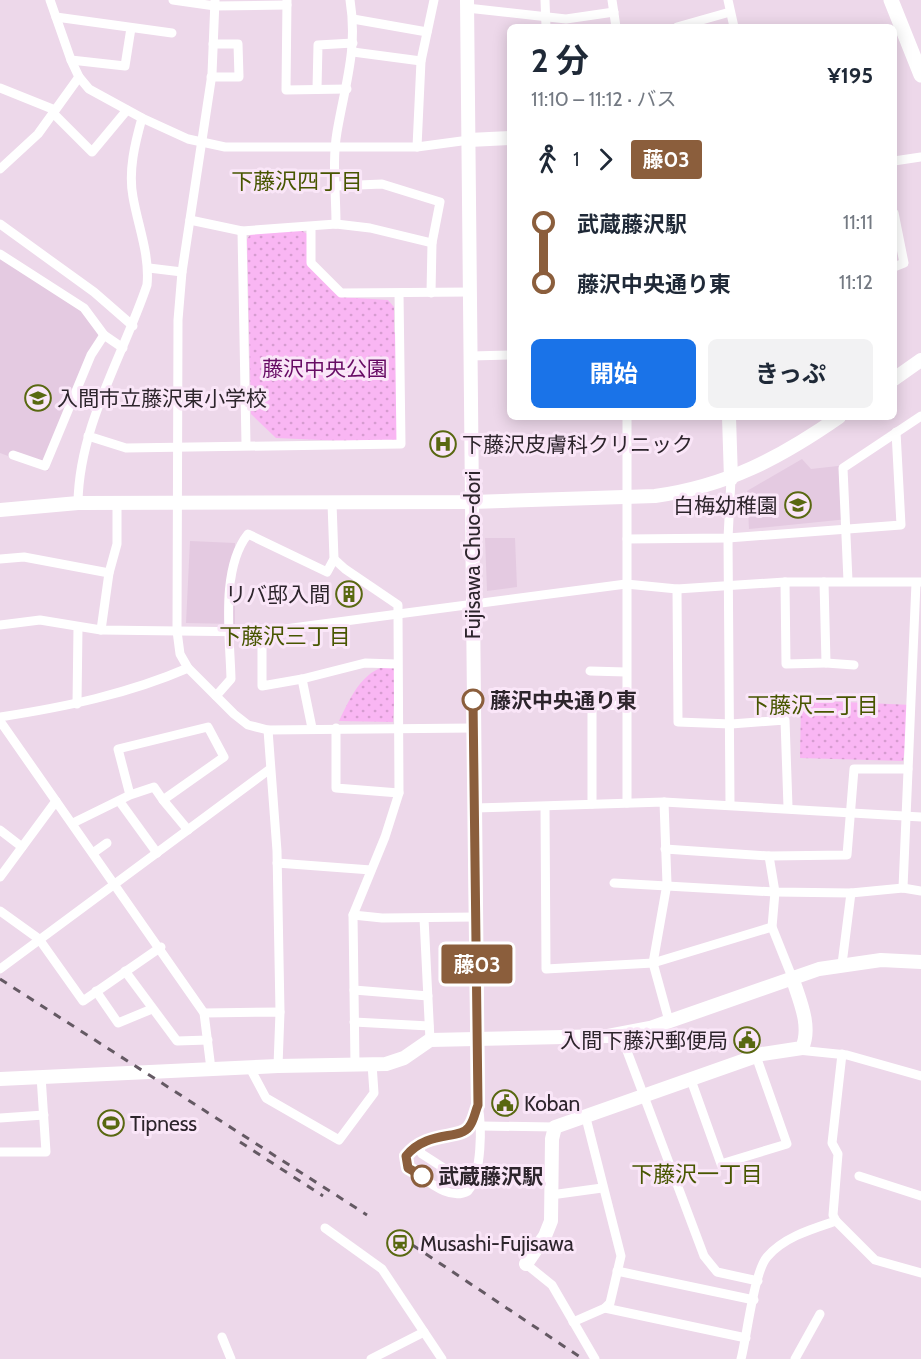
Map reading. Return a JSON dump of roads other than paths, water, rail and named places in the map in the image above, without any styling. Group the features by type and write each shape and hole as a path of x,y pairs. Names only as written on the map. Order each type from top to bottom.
{"main road":[{"path":"891,0 896,24"},
{"path":"899,36 921,75"}],"street":[{"path":"50,0 71,60 79,77 89,89 142,118 201,143 225,147 417,147 469,140 507,138"},
{"path":"173,0 215,3 287,3 286,90 348,89"},
{"path":"336,224 336,134 348,89 353,47 353,18 350,0"},
{"path":"417,147 421,61 434,0"},
{"path":"545,0 546,22"},
{"path":"612,0 616,24"},
{"path":"728,0 733,24"},
{"path":"215,3 211,77 182,272 178,320 177,631 180,654 188,668 248,725 268,730 473,728"},
{"path":"467,4 546,22 614,12"},
{"name":"Fujisawa Chuo-dori","path":"467,4 478,1105"},
{"path":"688,24 730,12"},
{"path":"56,17 172,33"},
{"path":"353,18 427,32"},
{"path":"71,60 125,66 131,27"},
{"path":"211,77 239,76 238,44 213,44"},
{"path":"317,90 318,45 353,47 421,61"},
{"path":"0,169 38,134 79,77"},
{"path":"0,87 54,112 92,152 127,110"},
{"path":"78,503 79,468 88,436 133,326 147,285 149,268 132,188 133,149 142,118"},
{"path":"897,161 921,157"},
{"path":"336,186 382,184 440,202 432,243 431,293"},
{"path":"190,220 242,231 336,224 370,228 432,243"},
{"path":"0,224 94,292 133,326"},
{"path":"311,227 311,263 341,293 471,292"},
{"path":"897,228 904,263 897,266"},
{"path":"242,231 246,444"},
{"path":"0,254 84,308 104,335 123,348"},
{"path":"149,268 182,272"},
{"path":"88,436 126,448 246,444 401,444 399,293"},
{"path":"12,455 45,466 91,355 104,335"},
{"path":"471,357 507,355"},
{"path":"897,377 921,360"},
{"path":"848,581 843,468 921,416"},
{"path":"627,420 627,803"},
{"path":"729,420 730,804"},
{"path":"0,510 78,503 472,502 628,499 683,492 731,479 780,456 834,420"},
{"path":"627,539 728,538 901,525 896,432"},
{"path":"101,630 109,573 117,544 117,503"},
{"path":"216,696 231,679 231,566 248,534 327,572 334,559 332,503"},
{"path":"0,559 24,557 109,573"},
{"path":"334,559 398,605 396,664 400,728 399,793 386,837 353,915 355,1065"},
{"path":"785,582 786,664 855,665"},
{"path":"0,625 40,620 101,630 261,632 626,584 677,589 785,582 918,582 903,888"},
{"path":"824,582 826,663"},
{"path":"677,589 678,722 730,724 785,720 788,807"},
{"path":"77,704 78,627"},
{"path":"261,632 262,686 302,680 365,663 396,664"},
{"path":"188,668 160,680 77,704 0,719 161,947 204,1013 211,1068"},
{"path":"590,671 626,672"},
{"path":"302,680 312,728"},
{"path":"592,804 592,706 626,705"},
{"path":"130,795 118,749 208,727 224,757 163,800"},
{"path":"336,728 336,788 399,793"},
{"path":"268,730 277,863 280,1012 278,1066"},
{"path":"0,969 270,769"},
{"path":"665,849 769,856 847,855 854,769 908,769"},
{"path":"73,823 120,802 130,795 154,787 188,830"},
{"path":"0,877 56,801"},
{"path":"120,802 157,853"},
{"path":"664,802 667,884 653,963 669,1021"},
{"path":"475,808 664,802 788,807 921,817"},
{"path":"545,807 546,969 653,963 772,927"},
{"path":"0,830 21,847"},
{"path":"93,853 107,843"},
{"path":"769,856 776,892 772,927 792,977 805,1023 805,1041 798,1050"},
{"path":"277,863 371,870"},
{"path":"614,883 667,884 776,892 851,893 903,888 921,891"},
{"path":"842,964 851,893"},
{"path":"0,911 39,939 83,1001 161,947"},
{"path":"353,915 382,918 476,917"},
{"path":"424,918 429,1033"},
{"path":"354,1022 478,1039 621,1035 669,1021 792,977 842,964 881,960 921,962"},
{"path":"125,971 177,1041 208,1040"},
{"path":"354,990 428,996"},
{"path":"96,991 118,1023 152,1009"},
{"path":"204,1013 280,1012"},
{"path":"0,1079 211,1068 395,1062 429,1033"},
{"path":"621,1035 704,1256 717,1272 758,1281"},
{"path":"482,1126 555,1127 586,1118 756,1056 780,1050 842,1054 921,1076"},
{"path":"842,1054 832,1143 838,1154 832,1208 836,1221 875,1260 921,1273"},
{"path":"691,1080 721,1164 787,1144 756,1056"},
{"path":"250,1068 266,1098 339,1140 374,1093 372,1064"},
{"path":"0,1152 46,1152 41,1076"},
{"path":"478,1105 482,1126 474,1182 464,1193 447,1193 408,1168 406,1156 423,1141 464,1132 469,1127 478,1105"},
{"path":"0,1118 44,1115"},
{"path":"573,1322 605,1308 610,1303 621,1256 586,1118"},
{"path":"555,1127 552,1132 552,1195 549,1229 526,1264 552,1285 595,1359"},
{"path":"423,1141 420,1151 422,1154 467,1183 474,1182"},
{"path":"859,1176 921,1196"},
{"path":"552,1195 602,1188"},
{"path":"741,1359 761,1266 780,1245 799,1233 836,1221"},
{"path":"326,1228 382,1269 442,1359"},
{"path":"617,1271 754,1300"},
{"path":"605,1308 746,1338"},
{"path":"795,1359 820,1314"},
{"path":"371,1359 424,1332"},
{"path":"222,1337 231,1359"}],"railway":[{"path":"0,979 367,1215"},
{"path":"240,1142 323,1196"},
{"path":"399,1236 583,1359"}],"place":[{"name":"入間市立藤沢東小学校","path":"38,398"},
{"name":"下藤沢皮膚科クリニック","path":"443,444"},
{"name":"白梅幼稚園","path":"798,505"},
{"name":"リバ邸入間","path":"349,594"},
{"name":"藤沢中央通り東","path":"473,700"},
{"name":"入間下藤沢郵便局","path":"747,1040"},
{"name":"Koban","path":"505,1103"},
{"name":"Tipness","path":"111,1123"},
{"name":"武蔵藤沢駅","path":"422,1176"},
{"name":"Musashi-Fujisawa","path":"400,1243"}],"district":[{"name":"下藤沢四丁目","path":"297,181"},
{"name":"下藤沢三丁目","path":"285,636"},
{"name":"下藤沢二丁目","path":"813,705"},
{"name":"下藤沢一丁目","path":"697,1174"}],"park label":[{"name":"藤沢中央公園","path":"325,368"}]}
